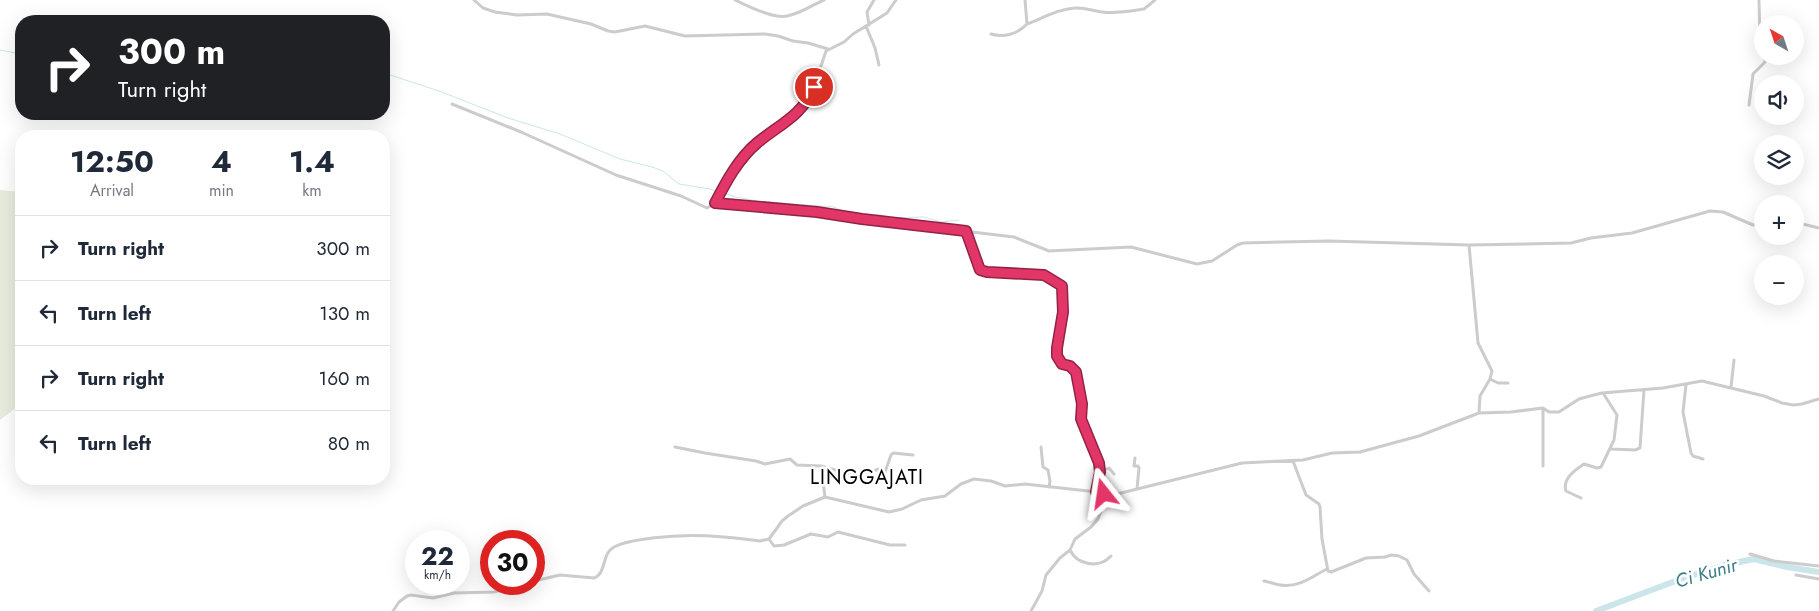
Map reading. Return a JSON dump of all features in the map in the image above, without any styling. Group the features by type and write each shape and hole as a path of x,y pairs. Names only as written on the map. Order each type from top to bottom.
{"street":[{"path":"474,0 483,8 496,12 517,15 547,14 591,24 615,32 644,26 685,36 765,34 828,49"},
{"path":"735,0 745,6 784,17 793,15 824,0"},
{"path":"874,0 867,12 868,25 879,66"},
{"path":"452,104 521,132 616,175 681,196 704,207 711,206 715,203 730,176 757,143 783,124 806,103 814,87 822,58 828,49 844,42 887,13 896,0"},
{"path":"1024,0 1027,24"},
{"path":"991,34 1006,36 1022,29 1027,24 1061,10 1076,7 1101,12 1123,12 1144,9 1155,0"},
{"path":"1759,0 1759,15"},
{"path":"1749,105 1753,74 1762,65"},
{"path":"715,203 817,212 1017,238 1049,251 1131,247 1196,264 1212,261 1236,244 1243,243 1329,241 1468,245 1571,243 1591,238 1632,233 1710,211 1722,212 1754,225"},
{"path":"1804,224 1819,228"},
{"path":"966,231 980,270 1044,275 1062,286 1063,312 1057,356 1062,364 1070,366 1076,372 1082,404 1081,419 1099,463 1100,472 1096,492"},
{"path":"1468,245 1478,343 1492,371 1490,380 1480,396 1478,413"},
{"path":"1731,387 1734,360"},
{"path":"1490,380 1498,383 1508,383"},
{"path":"545,578 560,575 598,577 609,550 621,544 641,540 692,534 760,541 769,539 782,520 803,506 825,497 889,512 902,509 921,500 945,496 961,484 974,478 1005,486 1025,484 1117,494 1242,463 1293,461 1332,453 1360,452 1419,436 1478,413 1511,412 1543,408 1549,412 1559,412 1578,399 1602,393 1686,385 1702,381 1731,387 1793,405 1819,399"},
{"path":"1686,385 1683,412 1691,453 1693,456 1703,458"},
{"path":"1611,449 1635,450 1640,448 1644,390"},
{"path":"1580,498 1566,491 1565,484 1568,479 1584,464 1601,468 1611,449 1617,415 1602,393"},
{"path":"1543,408 1543,466"},
{"path":"675,447 756,460 762,464 790,459 797,465 821,466 844,474 878,469 885,472 891,454 913,455"},
{"path":"1041,447 1043,467 1048,470 1050,477 1049,487"},
{"path":"1136,458 1134,466 1139,468 1137,489"},
{"path":"1293,461 1306,495 1319,504 1320,507 1322,538 1328,571 1331,572 1366,558 1399,556 1407,560 1414,574 1429,591"},
{"path":"821,466 825,497"},
{"path":"1100,472 1109,468 1114,474"},
{"path":"1031,611 1044,587 1046,576 1060,558 1070,550 1072,541 1091,527 1098,519 1104,494"},
{"path":"769,539 774,546 779,546 803,539 811,534 828,537 838,532 890,545 905,545"},
{"path":"1070,550 1074,558 1088,564 1100,564 1111,556"},
{"path":"1750,554 1774,561 1819,566"},
{"path":"1264,581 1281,585 1294,585 1314,577 1327,568"},
{"path":"1796,575 1819,579"},
{"path":"393,611 399,602 411,595 432,598 447,594 480,593"}],"shaded area":[{"path":"0,190 15,191 15,409 0,420"}],"waterway":[{"path":"0,50 15,53"},
{"path":"390,75 439,91 508,118 560,134 620,159 663,171 679,184 710,189 757,201 834,207 847,213 881,215 891,218 923,217 941,222 959,220"},
{"name":"Ci Kunir","path":"1596,611 1678,580 1725,565 1754,559 1819,572"}],"district":[{"name":"LINGGAJATI","path":"867,477"}],"route":[{"path":"814,87 802,109 750,150 724,184 715,203 817,212 966,231 980,270 1044,275 1062,286 1063,312 1057,356 1062,364 1070,366 1076,372 1083,408 1081,419 1097,459 1096,461 1099,463 1100,472 1096,492 1104,494"}]}
